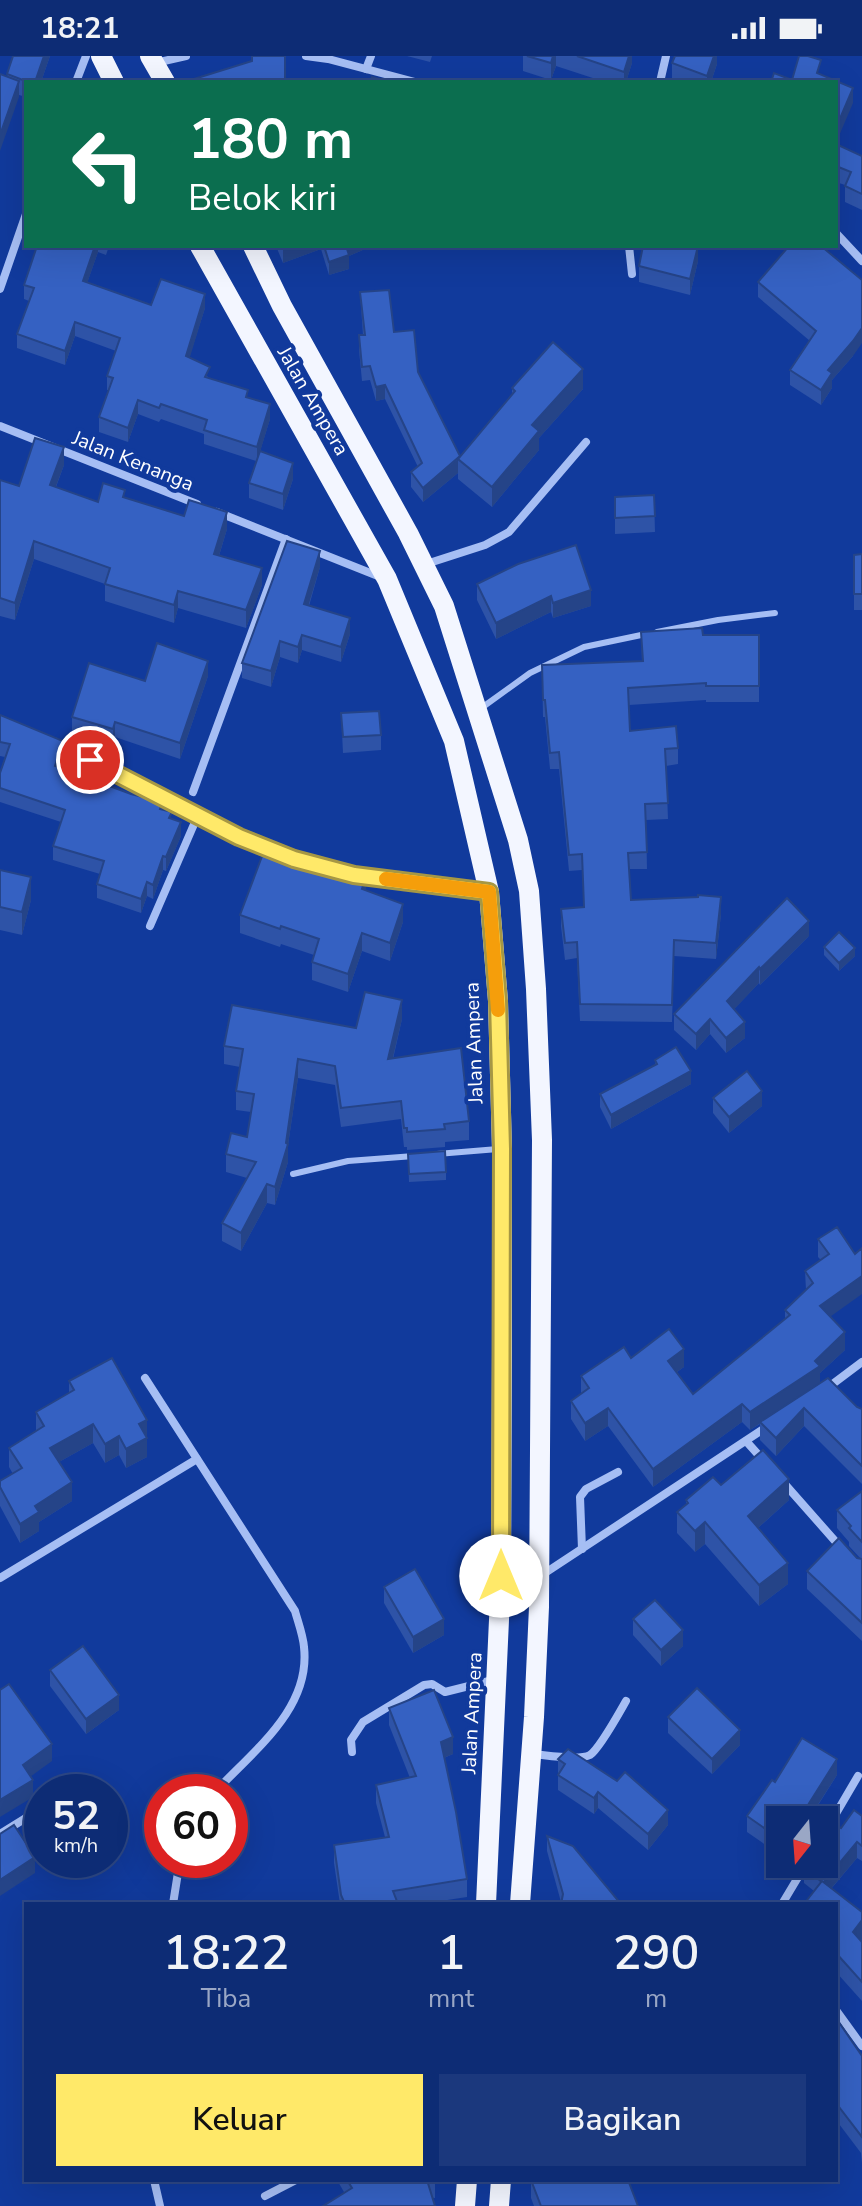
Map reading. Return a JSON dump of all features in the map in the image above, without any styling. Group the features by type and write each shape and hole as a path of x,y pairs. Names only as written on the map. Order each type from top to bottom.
{"main road":[{"path":"101,56 113,80"},
{"path":"152,60 164,80"},
{"name":"Jalan Ampera","path":"201,248 387,579 454,741 489,892 498,1001 502,1149 502,1540 486,1902"},
{"name":"Jalan Ampera","path":"254,248 282,306 408,533 444,606 518,840 529,891 542,1140 539,1607 520,1902"},
{"path":"492,1803 527,1806"},
{"path":"465,2206 467,2182"},
{"path":"499,2206 501,2182"}],"street":[{"path":"77,80 86,56"},
{"path":"152,60 186,56"},
{"path":"306,56 407,80"},
{"path":"366,69 371,56"},
{"path":"660,80 666,56"},
{"path":"0,289 24,220"},
{"path":"838,235 862,261"},
{"path":"629,248 632,274"},
{"name":"Jalan Kenanga","path":"0,426 200,505"},
{"path":"422,565 485,545 509,532 586,442"},
{"name":"Jalan Kenanga","path":"214,511 387,579"},
{"path":"193,792 286,539"},
{"path":"50,740 239,837 294,859 354,875 489,892"},
{"path":"150,926 198,815"},
{"path":"817,1394 862,1362"},
{"path":"145,1378 295,1611 304,1646 304,1676 297,1696 274,1731 232,1774"},
{"path":"829,1387 840,1398"},
{"path":"538,1578 782,1417"},
{"path":"746,1441 767,1464"},
{"path":"0,1578 197,1459"},
{"path":"582,1549 580,1497 586,1489 618,1472"},
{"path":"777,1476 851,1559"},
{"path":"352,1752 351,1740 363,1722 424,1685 432,1684 445,1692 498,1679"},
{"path":"531,1754 588,1756 596,1749 626,1701"},
{"path":"838,1810 858,1776"},
{"path":"0,1834 24,1819"},
{"path":"173,1902 177,1878"},
{"path":"783,1902 798,1878"},
{"path":"838,2013 862,2046"},
{"path":"154,2182 160,2206"},
{"path":"265,2196 292,2182"}],"lane":[{"path":"477,711 530,673 584,647 718,620 775,613"},
{"path":"293,1174 348,1161 502,1149"}],"building":[{"path":"13,56 44,56 36,80 24,80 7,74"},
{"path":"252,56 285,56 285,80 194,79 252,61"},
{"path":"527,56 553,56 551,63"},
{"path":"577,56 629,56 624,72"},
{"path":"675,56 714,56 707,76 672,63"},
{"path":"799,56 808,56 821,60 817,73 834,80 792,80"},
{"path":"774,73 792,80 772,80"},
{"path":"0,74 19,81 0,135"},
{"path":"838,82 853,88 838,123"},
{"path":"838,145 862,156 862,194 845,186 851,172 838,167"},
{"path":"36,248 94,248 83,281 151,305 161,279 205,294 186,356 210,367 205,377 248,390 246,397 270,404 257,447 204,430 207,420 161,404 159,408 138,400 128,428 99,417 113,378 107,376 120,338 75,322 65,351 17,334 34,288 24,285"},
{"path":"325,248 347,248 349,255 329,262"},
{"path":"643,248 698,248 690,279 639,266"},
{"path":"787,248 823,248 862,280 862,328 828,370 832,373 821,390 790,370 816,331 758,282"},
{"path":"389,290 394,332 414,330 418,372 460,456 423,488 411,472 422,463 385,385 376,387 370,366 362,367 359,335 365,335 360,292"},
{"path":"553,342 583,369 532,425 539,431 492,487 458,459 515,391 512,388"},
{"path":"35,438 64,447 50,485 98,502 103,483 125,490 123,497 184,516 189,500 227,512 214,554 262,568 246,610 178,591 174,605 105,584 110,568 34,541 15,603 0,598 0,480 19,486"},
{"path":"260,451 293,463 283,494 249,483"},
{"path":"654,495 655,516 615,518 615,497"},
{"path":"287,541 320,551 304,604 350,618 341,647 302,635 298,647 280,641 271,671 242,663"},
{"path":"576,545 591,590 553,603 551,596 496,623 477,584 518,564"},
{"path":"862,554 862,594 854,594 854,555"},
{"path":"702,628 703,635 759,635 759,686 706,686 706,683 628,688 630,731 676,726 678,748 665,749 668,803 645,804 647,852 628,853 631,900 698,895 721,897 716,943 674,940 672,1005 580,1004 577,942 565,943 561,909 584,907 582,854 569,855 559,752 550,753 542,665 643,661 641,632"},
{"path":"157,643 208,661 180,743 115,722 113,729 72,717 89,663 145,681"},
{"path":"379,711 381,735 343,737 341,713"},
{"path":"0,715 63,741 55,766 162,802 160,809 172,812 169,818 181,822 166,857 163,856 153,885 147,882 141,899 97,884 104,861 53,846 65,810 0,788 0,773 10,744 0,742"},
{"path":"264,851 329,873 332,864 366,875 362,889 403,904 390,943 362,933 348,974 312,962 319,939 240,915"},
{"path":"0,870 31,877 22,912 0,907"},
{"path":"787,898 809,921 727,1001 745,1022 726,1038 710,1019 696,1034 674,1014"},
{"path":"839,932 855,948 839,963 824,947"},
{"path":"365,992 402,1000 388,1059 461,1048 469,1121 444,1124 445,1129 407,1132 401,1101 341,1108 335,1066 298,1059 288,1144 275,1187 267,1184 241,1233 222,1223 256,1162 226,1154 231,1133 247,1137 254,1094 236,1091 243,1049 224,1046 232,1005 356,1028"},
{"path":"676,1047 691,1071 611,1115 600,1094 657,1064 655,1060"},
{"path":"747,1071 762,1091 729,1117 713,1098"},
{"path":"445,1151 446,1172 409,1174 408,1154"},
{"path":"837,1227 855,1254 862,1248 862,1276 820,1306 845,1332 815,1361 820,1366 750,1412 742,1404 653,1469 608,1408 585,1423 571,1401 589,1388 581,1376 624,1347 631,1358 669,1329 684,1349 668,1361 693,1394 790,1315 785,1310 813,1283 805,1271 829,1254 818,1239"},
{"path":"112,1358 147,1420 139,1424 147,1438 126,1449 119,1436 105,1444 93,1424 50,1448 72,1482 35,1506 39,1512 20,1524 0,1487 0,1481 22,1468 9,1448 44,1426 36,1412 74,1390 69,1381"},
{"path":"828,1378 862,1409 862,1466 804,1408 776,1438 760,1422"},
{"path":"763,1450 789,1479 748,1516 788,1563 759,1585 705,1522 695,1531 677,1512 713,1477 721,1485"},
{"path":"862,1491 862,1542 837,1510"},
{"path":"839,1538 857,1558 862,1559 862,1623 807,1571"},
{"path":"415,1569 444,1619 413,1637 384,1587"},
{"path":"655,1600 683,1630 661,1650 633,1619"},
{"path":"83,1646 119,1695 86,1719 50,1670"},
{"path":"9,1684 52,1744 23,1765 29,1774 24,1774 24,1785 0,1800 0,1690"},
{"path":"697,1688 740,1730 712,1759 668,1717"},
{"path":"434,1690 453,1737 441,1742 467,1879 393,1891 397,1902 344,1902 334,1845 389,1837 376,1785 416,1776 389,1708"},
{"path":"802,1738 837,1759 809,1806 766,1806 766,1829 747,1816 772,1780 775,1782"},
{"path":"568,1749 617,1781 625,1772 668,1810 648,1834 598,1792 594,1798 558,1775 565,1764 558,1759"},
{"path":"854,1810 862,1816 862,1846 857,1842 838,1865 838,1826 841,1828"},
{"path":"14,1825 24,1840 24,1864 0,1880 0,1834"},
{"path":"547,1836 573,1846 619,1902 561,1902 563,1894"},
{"path":"822,1881 862,1912 862,1920 853,1932 862,1942 862,1982 838,1955 838,1902 806,1902"},
{"path":"838,2021 862,2056 862,2137 838,2106"},
{"path":"348,2182 428,2182 435,2206 323,2206 352,2188"},
{"path":"532,2182 629,2182 638,2206 541,2206"}],"slow traffic":[{"path":"386,879 489,892 498,1010"}],"route":[{"path":"90,760 239,837 294,859 354,875 489,892 498,1001 502,1149 501,1576"}]}
